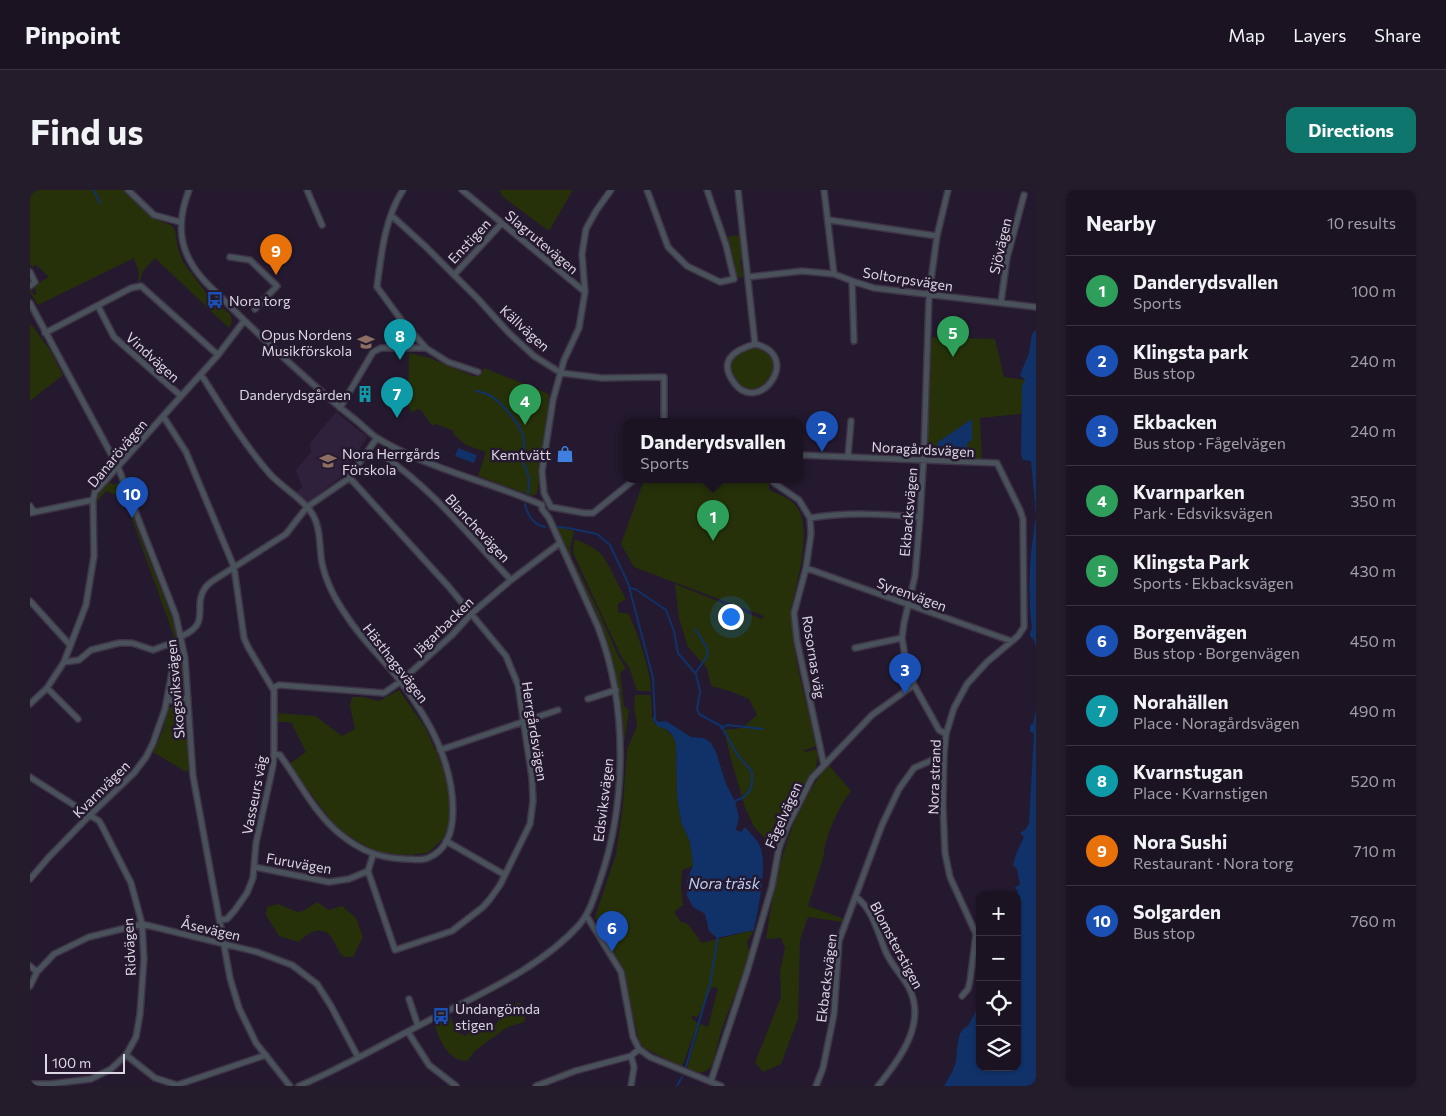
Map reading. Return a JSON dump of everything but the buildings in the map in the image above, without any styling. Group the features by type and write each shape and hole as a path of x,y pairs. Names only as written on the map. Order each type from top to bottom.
{"street":[{"path":"128,190 154,215 180,222"},
{"path":"189,190 180,222 188,258 196,271 244,321 340,408 377,438 422,459 542,505 544,502 584,513 593,513 630,483"},
{"path":"307,190 322,225"},
{"path":"403,190 391,215 377,287 402,321 426,348 448,362 478,372"},
{"name":"Slagrutevägen","path":"462,190 584,292"},
{"path":"542,505 542,509 545,511 549,510 549,504 544,493 542,471 553,400 564,360 579,328 584,292 582,254 586,229 596,210 611,190"},
{"path":"647,190 668,247 687,266 720,282 734,279 726,245 707,190"},
{"path":"738,190 755,344"},
{"path":"824,190 834,274"},
{"name":"Ekbacksvägen","path":"946,734 939,730 914,685 905,656 902,638 914,576 920,517 924,460 929,295 937,236 948,190"},
{"name":"Sjövägen","path":"1000,302 1007,258 1024,195"},
{"name":"Källvägen","path":"391,215 454,275 509,333 534,356 561,372 602,378 664,377 664,418"},
{"path":"829,220 937,236"},
{"name":"Enstigen","path":"454,275 502,223"},
{"path":"230,257 250,260 277,286 255,309"},
{"name":"Soltorpsvägen","path":"748,277 802,271 834,274 874,288 1036,307"},
{"path":"30,272 35,282 30,286"},
{"path":"852,281 854,341"},
{"path":"45,333 131,288 141,286 218,354"},
{"name":"Skogsviksvägen","path":"30,303 118,467 173,607 182,636 185,658 193,776 230,978 239,1008 256,1042 290,1086"},
{"name":"Vindvägen","path":"98,306 114,337 181,396"},
{"name":"Danarövägen","path":"30,704 47,688 64,662 86,605 94,556 93,500 96,492 200,375 244,321"},
{"path":"755,344 765,347 770,351 776,361 777,368 772,382 763,389 752,392 744,390 733,382 727,368 727,362 730,357 755,344"},
{"path":"340,408 373,352 381,348 426,348"},
{"name":"Hästhagsvägen","path":"200,375 239,434 270,474 307,508 316,522 325,577 338,603 352,624 414,700 440,750 452,790 452,821 446,841"},
{"path":"163,416 186,452 234,567 244,638 273,688"},
{"path":"848,456 851,421"},
{"path":"182,636 191,632 198,623 205,588 286,534 307,508 349,477 377,438"},
{"name":"Blanchevägen","path":"382,455 405,470 424,488 511,580"},
{"name":"Noragårdsvägen","path":"803,455 997,463"},
{"name":"Nora strand","path":"962,996 968,989 970,981 976,934 950,878 946,853 943,809 946,734 954,708 967,684 977,672 1010,641 1018,636 1024,627 1022,519 1020,510 997,463"},
{"name":"Herrgårdsvägen","path":"349,477 449,587 502,651 510,664 518,685 532,776 533,800 530,824 500,885 483,907 452,931 395,950 368,871"},
{"path":"775,483 799,500 810,518 835,513 920,517"},
{"path":"30,506 32,513 93,500"},
{"name":"Edsviksvägen","path":"299,1086 408,1032 522,971 566,936 586,915 604,868 614,825 620,743 616,690 604,640 545,511"},
{"name":"Rosornas väg","path":"810,518 806,568 794,613 808,698 824,765"},
{"name":"Jägarbacken","path":"273,688 279,684 340,688 375,694 384,693 400,682 452,635 471,614 511,580 560,543"},
{"name":"Syrenvägen","path":"806,568 1010,641"},
{"path":"30,601 70,645"},
{"path":"855,648 902,638"},
{"name":"Kvarnvägen","path":"30,879 90,815 134,774 153,742 167,701 176,655 174,646 166,645 153,650 132,643 119,643 91,650 79,660 64,662"},
{"name":"Fågelvägen","path":"711,1081 747,972 772,886 778,848 812,778 872,715 914,685"},
{"path":"47,688 78,719"},
{"name":"Vasseurs väg","path":"220,920 227,919 247,893 255,867 256,843 274,754 273,688"},
{"path":"588,699 616,690"},
{"path":"167,701 188,698"},
{"path":"440,750 558,710"},
{"path":"274,754 282,758 333,828 373,855 389,859 421,860 437,854 446,841 505,875"},
{"name":"Ekbacksvägen","path":"816,1086 823,1068 834,1014 839,941 882,825 899,789 914,768 944,755"},
{"name":"Ridvägen","path":"30,777 99,821 131,883 142,924 144,959 140,1014 136,1037 126,1056 111,1069 91,1079 50,1084 30,1084"},
{"path":"368,871 373,855"},
{"name":"Furuvägen","path":"255,867 329,882 349,878 368,871"},
{"name":"Blomsterstigen","path":"856,897 861,900 880,936 886,952 908,986 912,996 914,1012 912,1031 906,1048 878,1086"},
{"path":"586,915 620,972 633,1036 639,1049 650,1057 721,1086"},
{"name":"Åsevägen","path":"30,986 37,972 54,954 89,937 142,924 257,952 292,966 317,984 358,1057"},
{"path":"30,966 37,972"},
{"path":"409,999 418,1026"},
{"path":"408,1032 429,1064 456,1086"},
{"path":"536,1086 575,1071 631,1056 639,1049"},
{"path":"126,1056 155,1078 177,1085 266,1055"},
{"path":"631,1056 634,1067 631,1086"}],"shaded area":[{"name":"Nora Herrgårds Förskola","path":"336,412 367,437 343,475 307,503 296,494 302,487 296,470 311,452 310,443"}],"green space":[{"path":"30,190 124,190 155,219 171,225 175,230 178,249 183,262 210,298 230,314 232,321 229,328 155,258 143,271 140,281 138,281 139,273 134,258 38,305 30,289 34,295 37,294 33,286 49,277 36,265 32,267 30,264"},
{"path":"499,190 573,190 549,231 503,197"},
{"path":"741,235 742,260 740,260 743,277 736,278 725,237"},
{"path":"30,325 50,350 63,375 30,401"},
{"path":"929,337 995,339 1004,377 1025,380 1021,414 980,418 982,460 931,458 927,455"},
{"path":"754,347 766,352 772,360 773,369 770,378 756,390 747,389 738,383 731,370 733,360 737,356"},
{"path":"409,353 430,358 473,376 480,376 484,368 549,394 546,445 537,493 533,496 478,476 486,452 466,445 453,434 454,431 436,424 432,426 421,410 417,409 412,413 408,405"},
{"path":"108,481 114,485 119,482 175,625 183,676 182,688 177,694 173,695 171,690 179,655 178,649 170,641 174,636 124,498 106,491 97,502 98,495"},
{"path":"643,483 769,483 769,490 791,501 801,515 804,528 804,542 800,572 791,610 792,626 800,679 817,746 804,750 805,752 818,749 818,754 817,764 813,773 804,785 776,843 766,839 754,827 745,807 724,730 742,728 757,715 749,699 711,686 707,668 688,647 679,618 675,584 762,619 764,616 634,567 621,544"},
{"path":"555,526 574,531 570,548 572,557 570,558"},
{"path":"575,539 603,556 626,599 618,604 618,612 629,614 646,661 651,691 637,691 629,667 621,656 574,555"},
{"path":"573,560 618,656 626,668 620,673 624,706 629,710 623,750 618,695 607,641 595,610 570,561"},
{"path":"399,690 425,727 441,762 449,790 452,815 448,834 428,853 408,855 377,853 347,835 332,822 289,764 306,752 291,722 276,722 276,713 315,716 342,736 355,729 350,706 352,697 363,697 379,701"},
{"path":"635,695 651,695 652,718 655,724 663,727 674,737 676,744 677,796 681,822 690,842 693,866 682,870 681,888 683,905 674,912 681,922 688,924 702,943 754,930 747,942 750,956 721,1031 713,1063 705,1071 698,1073 687,1069 700,1024 708,1027 718,988 712,987 698,1017 692,1016 692,1019 698,1023 682,1067 644,1048 639,1041 620,963 599,930 595,917 616,854 623,804 627,749 637,726 634,707"},
{"path":"180,704 184,707 190,769 186,772 153,752 163,730 168,709 173,705"},
{"path":"828,764 851,791 837,813 830,830 808,906 844,919 843,922 808,917 800,940 798,1019 781,1064 763,1072 755,1063 781,997 780,972 785,948 781,938 766,939 777,879 782,856 798,813"},
{"path":"317,902 329,910 342,906 356,918 363,937 353,957 342,955 325,932 312,932 299,942 279,936 266,915 267,907 278,904 297,912 303,911"},
{"path":"520,1003 526,1014 524,1022 506,1028 476,1050 467,1061 460,1060 449,1053 438,1035 434,1022 449,1014 457,1032 466,1036 473,1024 477,1023 488,1030 492,1028 506,1009"}],"water":[{"path":"1036,330 1036,516 1031,461 1023,460 1021,455 1022,386 1025,380 1020,375 1029,353 1032,334"},
{"path":"972,419 972,439 967,444 965,452 949,446 938,452 936,450 938,442"},
{"path":"458,448 477,455 474,463 455,456"},
{"path":"1036,518 1036,647 1034,640 1030,636 1032,628 1029,582"},
{"path":"1036,709 1036,1086 944,1086 955,1065 961,1033 968,1026 976,1011 976,1071 1021,1071 1021,891 1017,891 1015,887 1020,885 1017,869 1013,865 1024,837 1020,833 1026,829 1029,823 1034,733 1030,732 1030,725 1033,724"},
{"name":"Nora träsk","path":"655,717 658,722 666,721 691,737 704,738 711,743 716,752 726,784 735,801 739,817 736,830 741,832 745,827 760,846 763,866 760,900 754,930 717,938 709,931 705,914 693,907 687,896 687,880 693,866 690,842 681,822 677,796 676,744 670,733 662,727 658,727 652,718"}],"waterway":[{"path":"94,190 100,203"},
{"path":"476,391 494,398 508,412"},
{"path":"509,413 523,436 523,463 527,471 528,493"},
{"path":"525,504 527,512 532,519 545,527"},
{"path":"558,527 597,534 610,545 628,583 653,678 655,717"},
{"path":"629,588 635,589 666,610 674,631 678,653 696,674 700,691 697,709 699,714 721,726 737,754 752,772 751,789 744,797 735,801"},
{"path":"695,629 706,646 708,655 696,672"},
{"path":"721,728 728,725 763,729"},
{"path":"686,1067 710,984 718,936"},
{"path":"677,1086 682,1077"}],"place":[{"name":"Nora Sushi","path":"276,275"},
{"name":"Nora torg","path":"215,300"},
{"name":"Opus Nordens Musikförskola","path":"366,342"},
{"name":"Klingsta Park","path":"953,357"},
{"name":"Kvarnstugan","path":"400,360"},
{"name":"Danderydsgården","path":"365,394"},
{"name":"Norahällen","path":"397,418"},
{"name":"Kvarnparken","path":"525,425"},
{"name":"Klingsta park","path":"822,452"},
{"name":"Kemtvätt","path":"565,454"},
{"name":"Nora Herrgårds Förskola","path":"328,461"},
{"name":"Solgarden","path":"132,518"},
{"name":"Danderydsvallen","path":"713,541"},
{"name":"Ekbacken","path":"905,694"},
{"name":"Borgenvägen","path":"612,952"},
{"name":"Undangömda stigen","path":"441,1016"}]}
